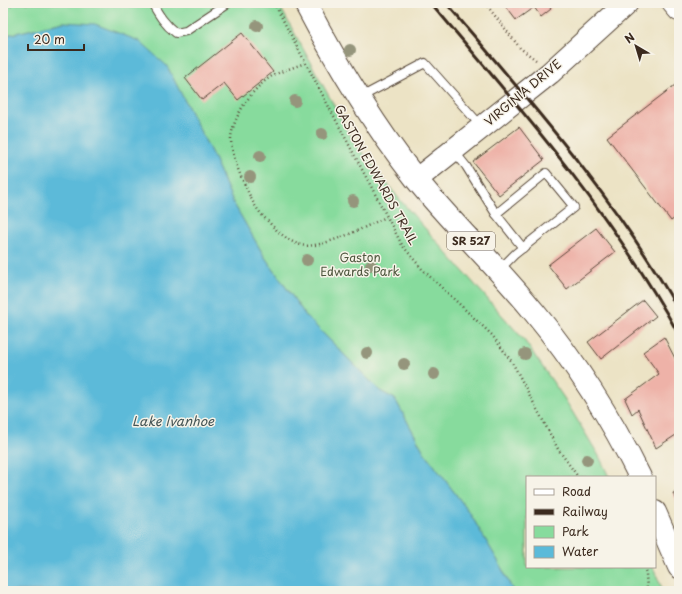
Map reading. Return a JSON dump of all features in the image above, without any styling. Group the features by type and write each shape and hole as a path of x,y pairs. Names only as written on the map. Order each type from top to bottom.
{"main road":[{"name":"SR 527","path":"305,3 334,58 359,99 417,179 534,311 567,355 600,404 639,476"},
{"name":"VIRGINIA DRIVE","path":"417,179 551,71 627,3"},
{"path":"673,3 679,10"},
{"path":"656,514 679,567"}],"lane":[{"path":"152,3 162,20 176,33 186,31 228,3"},
{"path":"359,99 425,63 482,127"},
{"path":"453,150 466,166 496,214 523,248"},
{"path":"496,214 546,173 574,207 523,248 498,271"}],"path":[{"path":"3,9 15,3"},
{"name":"GASTON EDWARDS TRAIL","path":"274,3 402,245 422,269 492,335 512,362 558,450 577,476"},
{"path":"485,3 520,48 551,71"},
{"path":"305,63 273,75 245,102 234,123 231,139 233,153 240,173 255,206 290,241 302,246 318,244 340,238 386,217"},
{"path":"644,568 647,591"}],"green space":[{"name":"Gaston Edwards Park","path":"278,3 354,142 400,200 524,340 564,398 599,456 609,476 526,476 526,568 653,568 663,591 513,591 498,561 469,512 424,452 395,399 380,391 306,316 264,256 234,204 213,156 167,66 64,22 3,36 3,4"}],"water":[{"name":"Lake Ivanhoe","path":"64,22 95,24 139,41 167,66 213,156 234,204 264,256 306,316 380,391 395,399 424,452 469,512 498,561 513,591 3,591 3,36"}],"building":[{"path":"503,3 547,3 551,9 541,17 534,7 516,20"},
{"path":"242,33 273,72 238,100 224,83 202,100 185,78"},
{"path":"679,82 679,215 671,221 607,137"},
{"path":"519,127 544,160 499,195 473,162"},
{"path":"596,228 615,252 567,289 548,265"},
{"path":"643,300 656,316 601,359 588,342"},
{"path":"664,337 679,366 679,433 656,448 638,409 632,414 625,399 659,374 643,352"},
{"path":"679,490 679,508 673,493"}],"railway":[{"path":"431,3 531,122 595,204 653,290 679,335"},
{"path":"446,3 570,151 628,229 679,311"}]}
